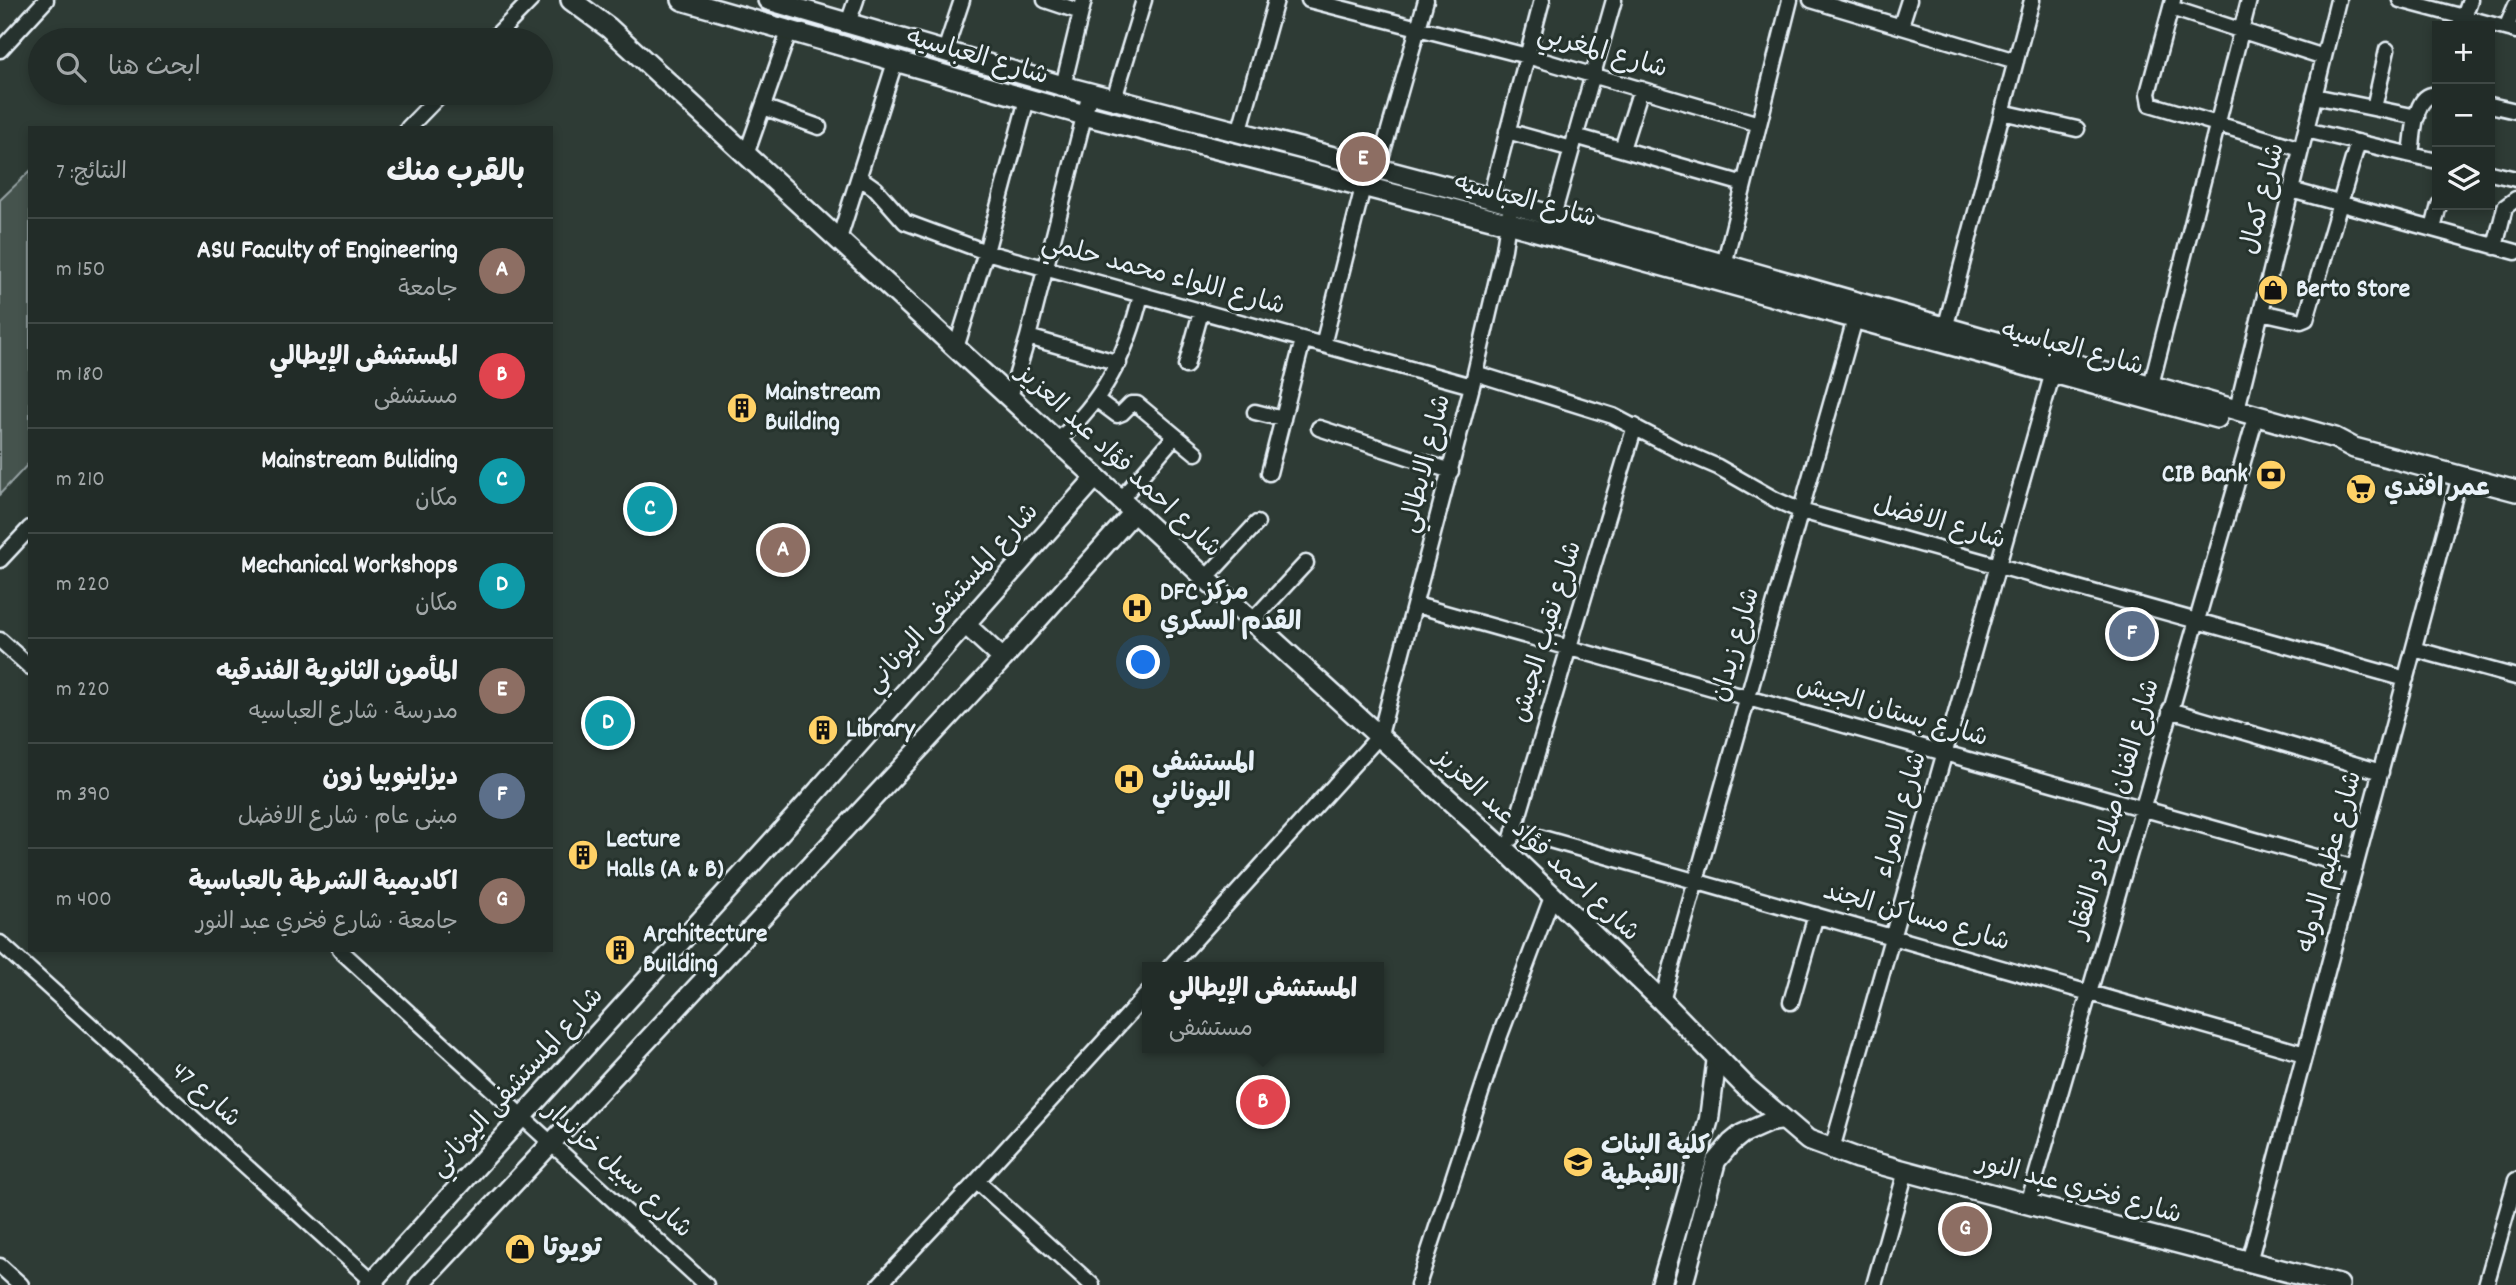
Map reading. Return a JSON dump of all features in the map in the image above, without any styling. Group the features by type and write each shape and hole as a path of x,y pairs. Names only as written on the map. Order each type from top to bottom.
{"main road":[{"name":"شارع احمد فؤاد عبد العزيز","path":"571,0 609,28 1252,621 1380,735 1508,853 1783,1120 1808,1140"},
{"name":"شارع العباسيه","path":"682,0 1084,115 1363,187 1509,213 1857,311 2053,372 2332,447 2354,447"},
{"name":"شارع العباسيه","path":"768,0 1063,86 1490,198 1509,213 1553,215 1724,265 1857,311 1946,326 2335,438 2354,447 2516,491"},
{"name":"شارع فخري عبد النور","path":"1808,1140 2028,1205 2339,1285"}],"street":[{"path":"0,50 47,0"},
{"path":"504,28 531,0"},
{"path":"848,23 856,0"},
{"path":"945,51 962,0"},
{"path":"1045,0 1083,6 1063,86"},
{"path":"1114,99 1144,0"},
{"path":"1239,133 1276,0"},
{"name":"شارع المغربي","path":"1309,0 1527,56 1759,124"},
{"path":"1378,169 1426,0"},
{"path":"1490,198 1542,0"},
{"path":"1553,215 1614,0"},
{"path":"1724,265 1790,0"},
{"path":"1811,0 2016,61"},
{"path":"1901,25 1909,0"},
{"path":"1946,326 2032,0"},
{"path":"2151,385 2249,0"},
{"name":"شارع كمال","path":"2237,409 2338,0"},
{"path":"2400,0 2444,6 2473,21"},
{"path":"2464,17 2470,0"},
{"path":"2301,149 2150,104 2148,93 2172,4 2241,32 2324,57"},
{"path":"2511,30 2516,5"},
{"path":"746,155 789,32"},
{"path":"2374,108 2387,50"},
{"path":"839,239 895,62"},
{"path":"1622,149 1641,89"},
{"path":"1010,397 1028,337 1090,93"},
{"path":"2411,154 2419,106 2424,98 2432,94"},
{"path":"2315,96 2417,117"},
{"path":"956,348 986,252 1027,99"},
{"path":"410,126 430,105"},
{"path":"2495,106 2516,111"},
{"path":"764,107 819,127"},
{"path":"2002,112 2077,129"},
{"path":"2306,130 2432,159"},
{"path":"1507,131 1622,149 1744,184"},
{"path":"2261,312 2301,321 2306,319 2358,142"},
{"path":"2495,174 2516,179"},
{"name":"شارع اللواء محمد حلمي","path":"859,177 876,189 905,222 986,252 1303,340 1474,379"},
{"path":"1323,345 1363,187"},
{"path":"2291,190 2516,253"},
{"path":"2495,247 2505,206 2516,200"},
{"path":"2434,229 2438,210"},
{"name":"شارع الايطالي","path":"1380,735 1474,379 1504,249 1509,213"},
{"path":"1057,441 1079,422 1097,400 1119,363 1135,323 1141,295"},
{"name":"شارع زيدان","path":"1662,1001 1857,311"},
{"path":"1186,366 1201,312"},
{"path":"1028,337 1119,363"},
{"path":"1269,473 1303,340"},
{"name":"شارع الامراء","path":"1832,1149 2053,372"},
{"name":"شارع الافضل","path":"1474,379 1601,411 1738,477 1776,500 1801,510 2406,679"},
{"path":"1097,400 1117,415 1131,404 1137,404 1196,453"},
{"path":"1255,412 1283,419"},
{"name":"شارع نقيب الجيش","path":"1508,853 1635,426"},
{"name":"شارع الفنان صلاح ذو الفقار","path":"2028,1205 2253,427"},
{"path":"1319,428 1451,471"},
{"path":"419,1285 1003,659 1127,506 1175,436"},
{"name":"شارع عظيم الدوله","path":"2249,1262 2460,476"},
{"name":"شارع المستشفى اليوناني","path":"373,1284 1096,477"},
{"path":"1206,578 1257,523"},
{"path":"0,559 28,530"},
{"path":"1252,621 1306,563"},
{"name":"شارع بستان الجيش","path":"1416,605 2355,867"},
{"path":"966,625 1003,659"},
{"path":"0,640 28,665"},
{"path":"2414,649 2516,677"},
{"path":"2171,710 2381,772"},
{"path":"1175,962 1380,735"},
{"name":"شارع مساكن الجند","path":"1514,830 2305,1054"},
{"path":"1418,1285 1499,1038 1552,897"},
{"path":"1791,1002 1816,915"},
{"name":"شارع 47","path":"0,943 373,1284"},
{"name":"شارع سبيل خزندار","path":"343,952 706,1285"},
{"path":"878,1285 977,1181 1142,999"},
{"path":"1658,1285 1666,1267 1709,1119 1717,1057"},
{"path":"1683,1285 1716,1161 1742,1134 1769,1122 1783,1120"},
{"path":"1874,1285 1906,1171"},
{"path":"2486,1285 2516,1180"},
{"path":"977,1181 1092,1285"},
{"path":"0,1266 21,1285"}],"shaded area":[{"path":"28,173 28,464 0,494 0,200"}],"place":[{"name":"المأمون الثانوية الفندقيه","path":"1363,159"},
{"name":"Berto Store","path":"2273,290"},
{"name":"Mainstream Building","path":"742,408"},
{"name":"CIB Bank","path":"2271,475"},
{"name":"عمر افندي","path":"2361,489"},
{"name":"Mainstream Buliding","path":"650,509"},
{"name":"ASU Faculty of Engineering","path":"783,550"},
{"name":"DFC مركز القدم السكري","path":"1137,608"},
{"name":"ديزاينوبيا زون","path":"2132,634"},
{"name":"Mechanical Workshops","path":"608,723"},
{"name":"Library","path":"823,730"},
{"name":"المستشفى اليوناني","path":"1129,779"},
{"name":"Lecture Halls (A & B)","path":"583,855"},
{"name":"Architecture Building","path":"620,950"},
{"name":"المستشفى الإيطالي","path":"1263,1102"},
{"name":"كلية البنات القبطية","path":"1578,1162"},
{"name":"اكاديمية الشرطة بالعباسية","path":"1965,1229"},
{"name":"تويوتا","path":"520,1249"}]}
